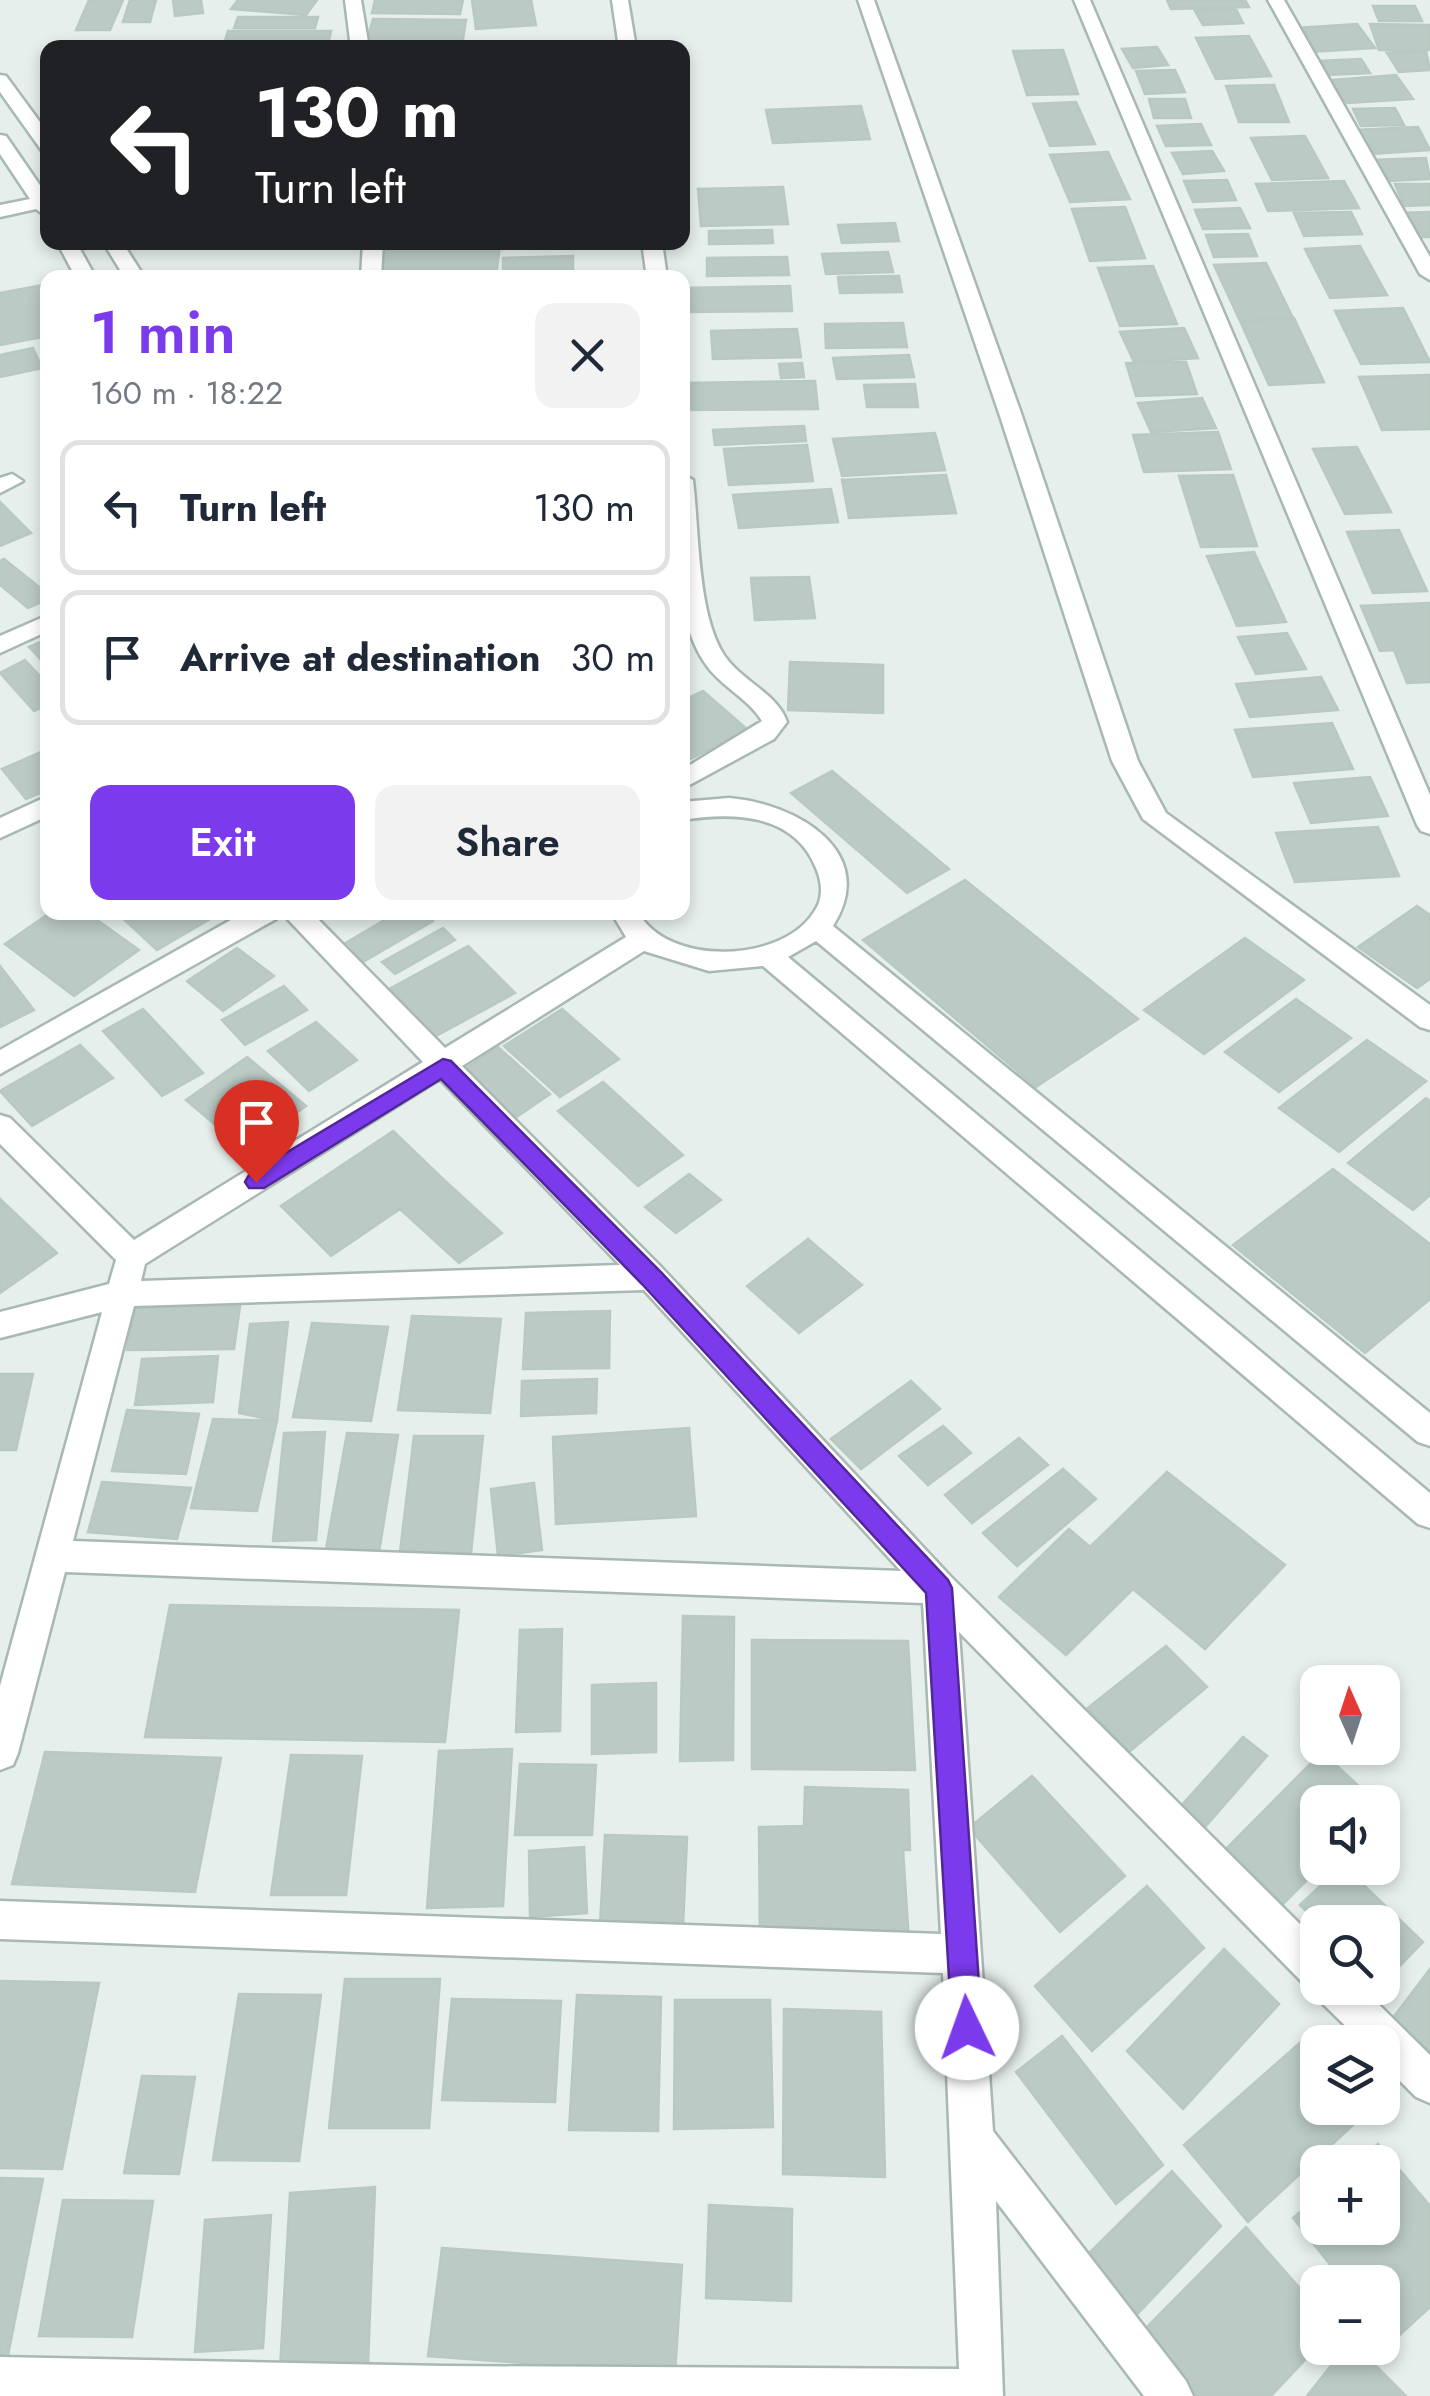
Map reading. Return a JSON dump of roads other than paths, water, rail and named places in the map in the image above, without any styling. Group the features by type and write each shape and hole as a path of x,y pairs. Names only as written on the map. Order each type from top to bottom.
{"street":[{"path":"353,0 359,40"},
{"path":"620,0 627,40"},
{"path":"866,0 1011,416 1125,761 1140,793 1156,820 1430,1020"},
{"path":"1082,0 1430,825"},
{"path":"1276,0 1430,274"},
{"path":"0,80 40,136"},
{"path":"0,140 40,201"},
{"path":"0,211 40,207"},
{"path":"690,540 701,623 710,652 725,671 772,713 775,722 765,732 690,776"},
{"path":"0,645 40,626"},
{"path":"626,920 629,928 662,950 700,961 734,962 770,956 818,927 828,914 836,885 826,852 805,830 775,814 737,806 690,810"},
{"path":"0,829 40,809"},
{"path":"0,1063 253,920"},
{"path":"302,920 650,1277 939,1588 1300,1952"},
{"path":"818,927 1430,1432"},
{"path":"0,1753 132,1258 645,938"},
{"path":"770,956 1430,1513"},
{"path":"0,1126 132,1258"},
{"path":"0,1325 122,1294 650,1277"},
{"path":"52,1556 939,1588"},
{"path":"0,2378 444,2392 981,2393 974,2138 939,1588"},
{"path":"0,1920 963,1954"},
{"path":"1352,2005 1430,2083"},
{"path":"974,2138 1171,2396"}]}
